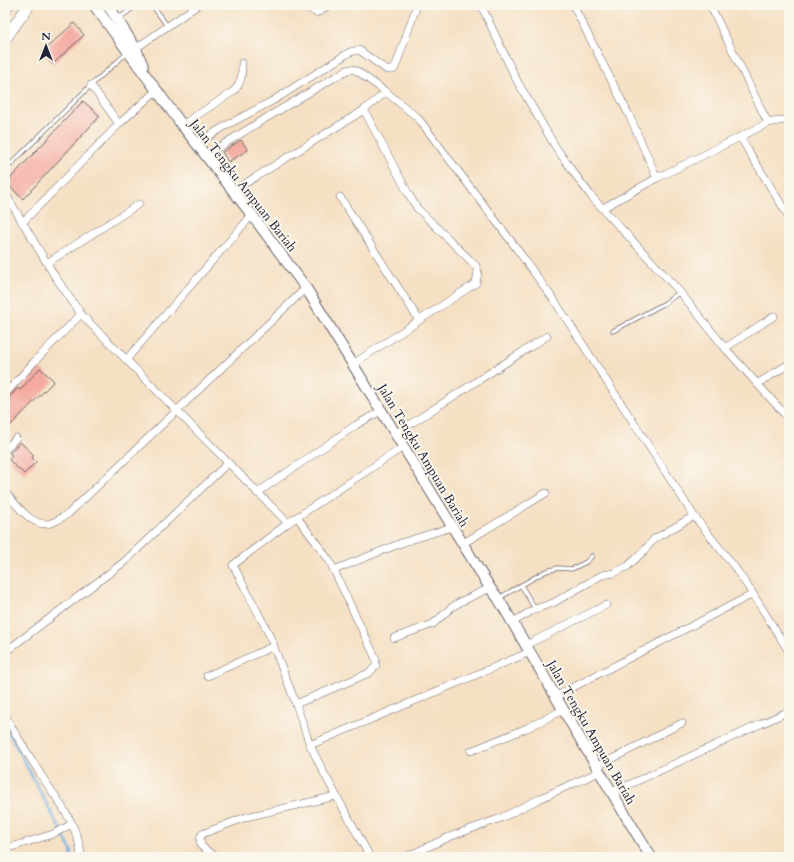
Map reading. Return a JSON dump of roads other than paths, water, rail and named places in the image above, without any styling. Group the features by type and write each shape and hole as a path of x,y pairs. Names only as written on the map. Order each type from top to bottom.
{"main road":[{"path":"5,10 7,5"},
{"path":"5,39 29,5"},
{"name":"Jalan Tengku Ampuan Bariah","path":"94,5 132,51 154,86 182,125 252,215 306,288 462,544 513,622 611,793 651,857"},
{"name":"Jalan Tengku Ampuan Bariah","path":"108,5 118,20 132,51"}],"street":[{"path":"132,51 198,5"},
{"path":"307,5 313,12 317,13 329,5"},
{"path":"196,144 227,125 274,100 346,54 356,50 363,53 387,70 393,70 417,5"},
{"path":"481,5 516,79 555,146 591,196 680,292 725,348 789,419"},
{"path":"574,5 630,117 657,178"},
{"path":"710,5 768,123"},
{"path":"182,125 234,91 241,80 242,63"},
{"path":"205,156 347,70 352,69 386,92 418,118 511,241 578,336 694,516 733,565 789,652"},
{"path":"311,76 314,90"},
{"path":"91,85 119,124"},
{"path":"22,223 154,86"},
{"path":"233,192 364,110 386,92"},
{"path":"353,364 476,283 478,272 476,266 417,208 364,110"},
{"path":"603,208 657,178 768,123 789,119"},
{"path":"740,137 789,217"},
{"path":"5,193 47,263 81,314 288,523"},
{"path":"340,197 419,320"},
{"path":"47,263 139,204"},
{"path":"126,360 252,215"},
{"path":"5,492 33,521 40,524 51,523 68,514 306,288"},
{"path":"5,394 81,314"},
{"path":"725,348 774,316"},
{"path":"396,434 547,336"},
{"path":"757,384 789,364"},
{"path":"257,493 356,425 381,411"},
{"path":"5,450 16,438"},
{"path":"370,857 310,745 274,646 264,623 233,565 288,523 403,447"},
{"path":"5,652 124,562 228,463"},
{"path":"462,544 546,493"},
{"path":"513,622 535,609 553,603 602,574 614,573 628,566 644,552 654,538 694,516"},
{"path":"296,704 369,673 376,666 376,659 334,570 324,553 297,517"},
{"path":"334,570 404,542 452,527"},
{"path":"394,638 433,624 452,607 490,588"},
{"path":"556,696 753,594"},
{"path":"310,745 528,648 606,605"},
{"path":"207,676 274,646"},
{"path":"471,751 527,728 563,710"},
{"path":"611,793 789,711"},
{"path":"5,715 79,841 81,857"},
{"path":"406,857 449,837 501,818 597,769 682,723"},
{"path":"216,857 201,846 200,839 202,834 246,817 336,796"},
{"path":"5,849 52,834 70,825"},
{"path":"777,857 789,854"}],"lane":[{"path":"118,20 137,5"},
{"path":"152,5 168,27"},
{"path":"5,170 91,85 132,51"},
{"path":"613,331 665,303 680,292"},
{"path":"498,598 546,571 558,568 572,568 586,562 592,556"},
{"path":"521,585 535,609"}],"waterway":[{"path":"5,725 72,852 71,857"}]}
